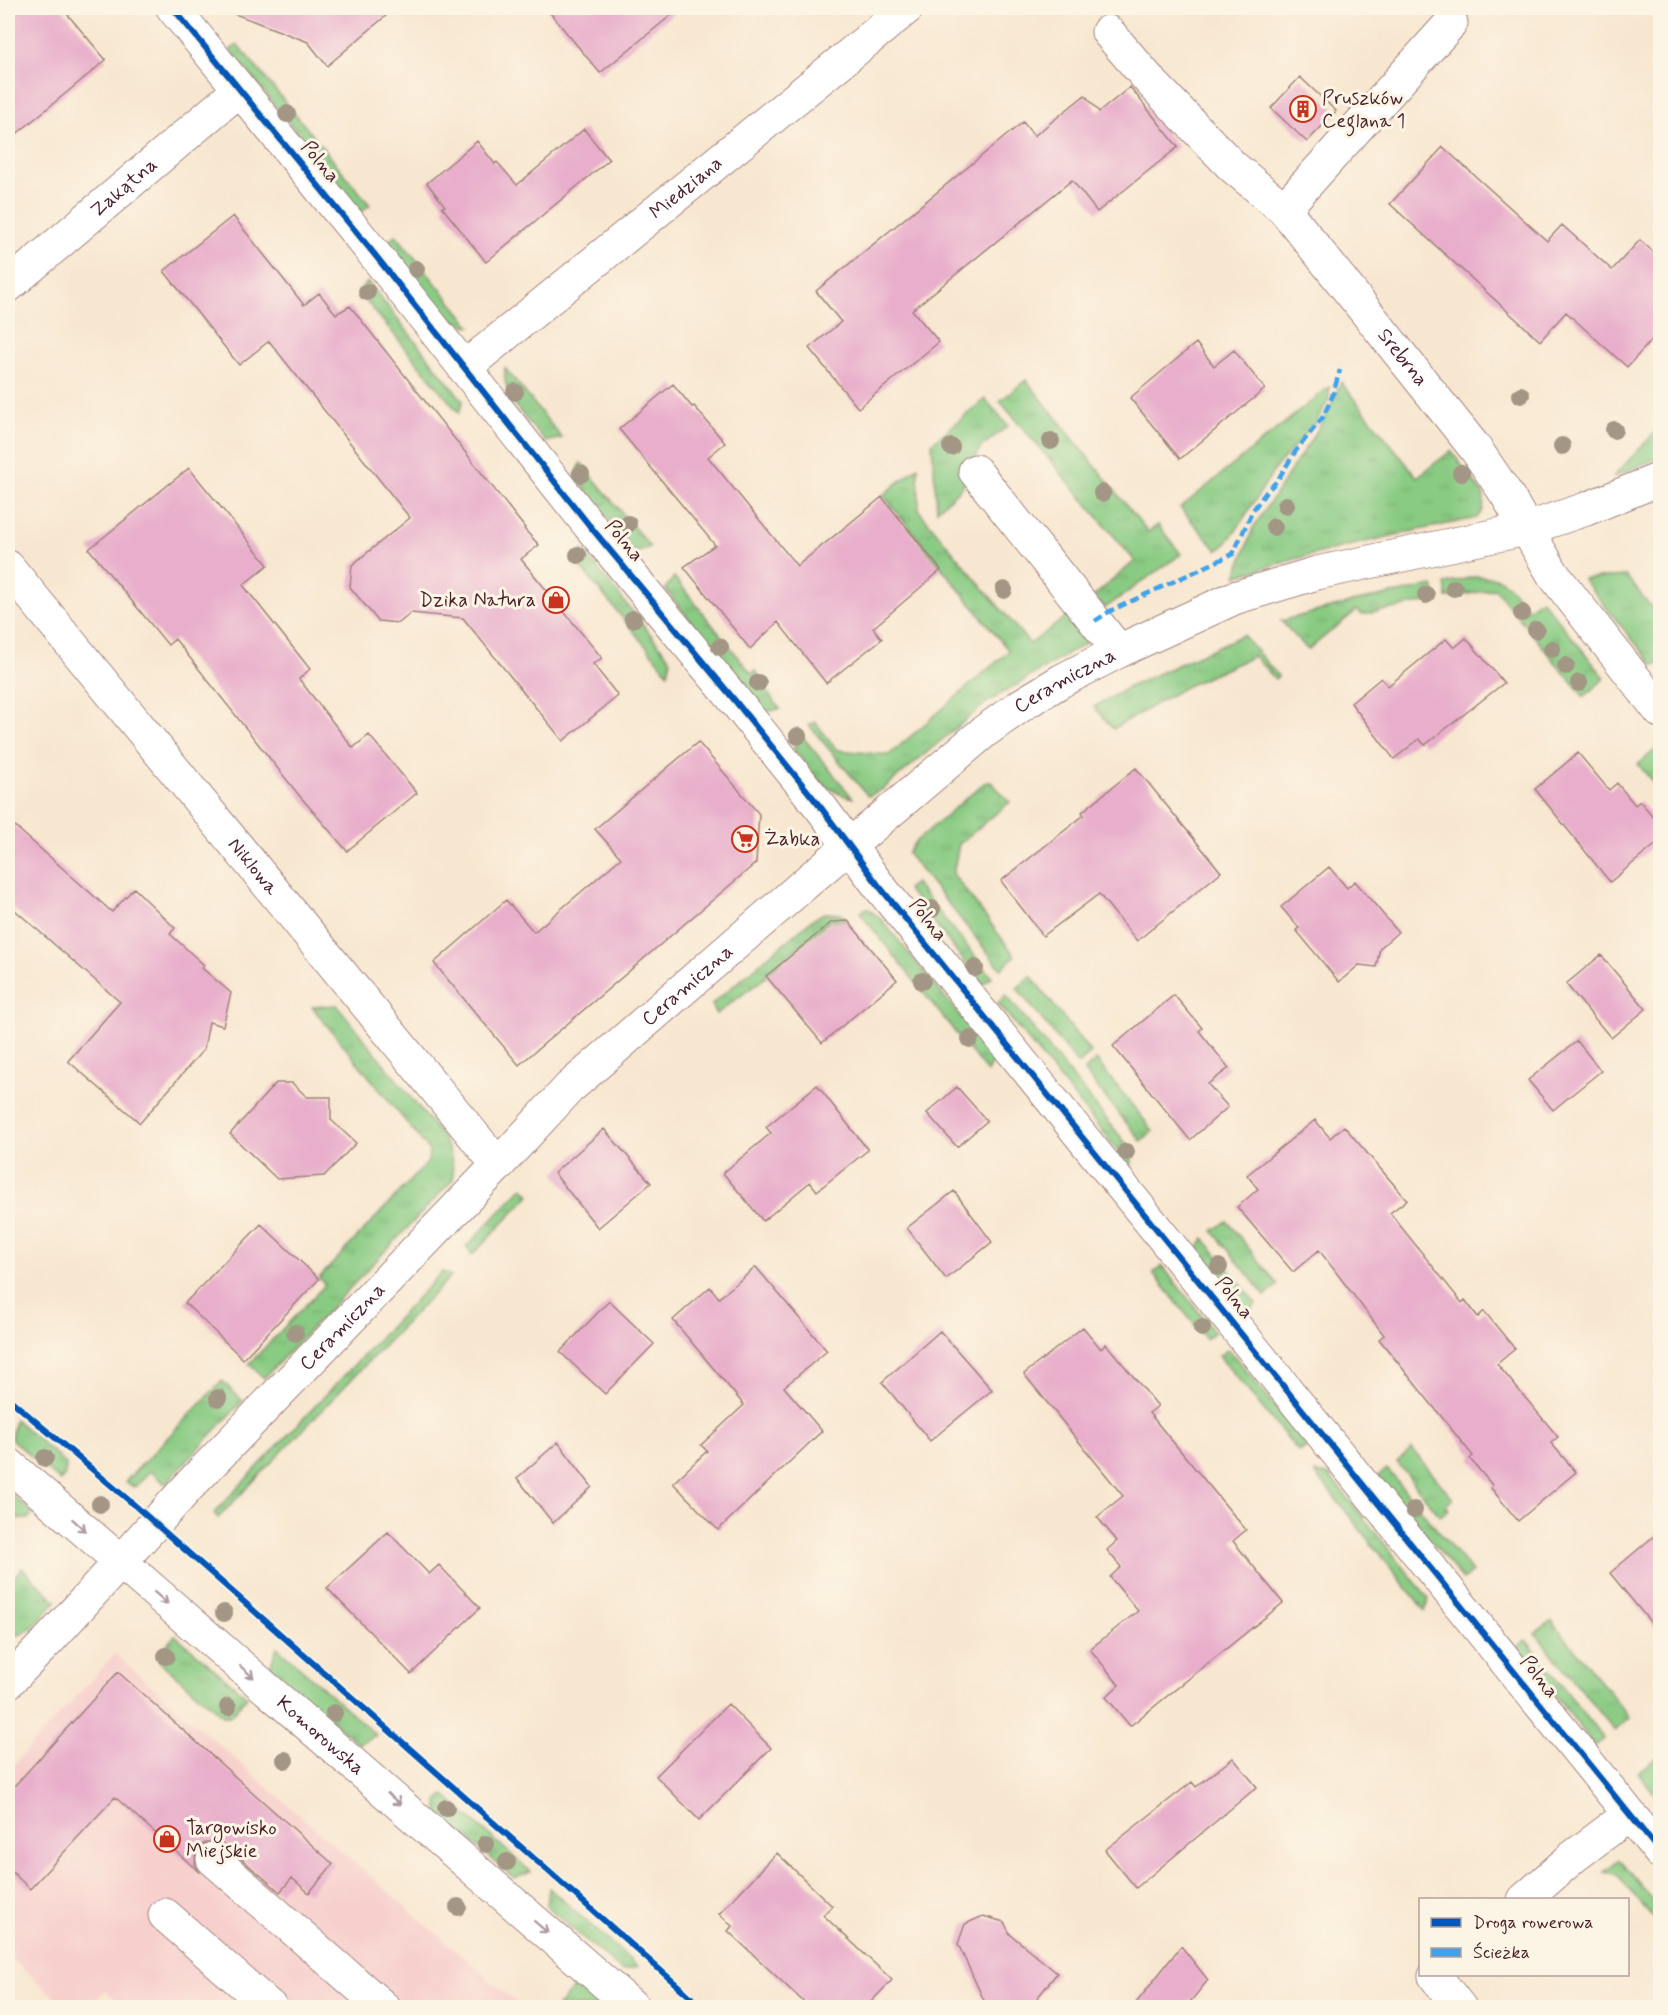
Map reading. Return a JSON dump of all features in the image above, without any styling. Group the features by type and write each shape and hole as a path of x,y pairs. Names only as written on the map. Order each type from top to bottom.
{"street":[{"name":"Polna","path":"173,8 596,533 732,697 822,809 849,847 1660,1852"},
{"name":"Miedziana","path":"464,368 907,8"},
{"path":"1284,209 1450,23"},
{"name":"Srebrna","path":"1108,32 1151,82 1232,166 1284,209 1475,448 1507,495 1553,574 1660,711"},
{"name":"Zakątna","path":"8,286 239,90"},
{"path":"975,471 1119,651"},
{"name":"Ceramiczna","path":"8,1682 243,1429 498,1165 569,1088 984,731 1051,686 1119,651 1234,598 1317,573 1526,529 1587,509 1660,478"},
{"name":"Niklowa","path":"8,567 498,1165"},
{"name":"Komorowska","path":"8,1464 634,2007"},
{"path":"1525,1898 1573,1857 1629,1815"},
{"path":"213,1859 384,2007"},
{"path":"165,1915 271,2007"},
{"path":"1435,1976 1460,2007"}],"shaded area":[{"name":"Targowisko Miejskie","path":"115,1654 521,2007 125,2008 105,1990 90,2007 66,2007 8,1955 8,1771"}],"green space":[{"path":"238,45 370,205 361,212 230,50"},
{"path":"396,235 471,326 460,324 448,317 424,294 386,243"},
{"path":"368,282 463,401 459,413 358,291"},
{"path":"505,368 562,438 546,442 524,417 507,389"},
{"path":"1026,380 1148,532 1158,525 1181,554 1105,608 1094,596 1135,561 1000,401"},
{"path":"1341,382 1417,477 1451,451 1484,495 1483,510 1477,518 1356,544 1236,576 1253,528 1318,429"},
{"path":"1329,387 1329,399 1316,422 1276,467 1235,532 1222,548 1217,550 1180,508"},
{"path":"985,399 1008,426 981,447 962,487 937,510 932,443"},
{"path":"1660,427 1660,457 1613,477"},
{"path":"581,463 650,547 636,553 575,477"},
{"path":"918,467 919,511 1030,644 1071,613 1085,634 1086,643 986,703 883,789 868,796 809,725 815,722 837,750 889,755 1009,651 883,495"},
{"path":"583,550 671,660 668,673 573,558"},
{"path":"1477,576 1497,578 1509,586 1528,609 1541,599 1605,678 1584,697 1495,589 1447,598 1445,584"},
{"path":"1626,576 1660,618 1660,664 1653,665 1583,579"},
{"path":"674,577 751,673 755,671 767,685 764,688 780,709 764,712 665,589"},
{"path":"1433,586 1437,600 1362,615 1357,610 1308,650 1281,621 1357,601"},
{"path":"1243,635 1278,676 1275,679 1254,656 1185,687 1113,729 1094,707 1129,687"},
{"path":"797,731 853,798 833,791 812,772 793,748 797,744 789,734"},
{"path":"1660,746 1660,791 1638,764"},
{"path":"991,782 1010,802 959,844 953,874 1015,956 1001,969 907,853 915,842 984,783"},
{"path":"915,883 992,977 982,984 907,889"},
{"path":"867,908 881,919 995,1059 987,1072 860,913"},
{"path":"824,913 841,914 848,921 831,920 765,975 766,977 716,1014 712,1004 810,921"},
{"path":"1031,976 1091,1053 1078,1064 1017,988"},
{"path":"1006,995 1133,1152 1131,1167 998,1003"},
{"path":"337,1005 443,1138 451,1158 453,1180 264,1378 249,1364 325,1285 319,1278 428,1162 429,1150 312,1007"},
{"path":"1096,1060 1153,1131 1141,1141 1084,1071"},
{"path":"523,1187 530,1195 472,1255 466,1247"},
{"path":"1227,1221 1278,1285 1265,1296 1213,1231"},
{"path":"1204,1238 1256,1304 1247,1312 1197,1251"},
{"path":"1162,1266 1215,1332 1206,1339 1153,1273"},
{"path":"442,1272 451,1276 218,1518 214,1513"},
{"path":"1229,1349 1307,1447 1299,1452 1219,1356"},
{"path":"222,1381 243,1401 165,1484 150,1471 135,1487 131,1486 126,1481"},
{"path":"15,1419 66,1464 65,1475 60,1481 11,1439"},
{"path":"1412,1449 1453,1499 1446,1505 1449,1509 1440,1516 1397,1462"},
{"path":"1387,1469 1472,1572 1463,1580 1378,1476"},
{"path":"1315,1473 1329,1475 1429,1599 1425,1611"},
{"path":"8,1491 33,1513 28,1519 15,1519 8,1512"},
{"path":"22,1568 56,1601 28,1630 22,1634 8,1634 8,1584"},
{"path":"1552,1621 1630,1718 1615,1731 1535,1633"},
{"path":"175,1635 247,1697 230,1716 223,1716 160,1662 160,1653"},
{"path":"1526,1640 1604,1739 1595,1746 1517,1647"},
{"path":"277,1647 376,1735 359,1744 270,1667"},
{"path":"1660,1755 1660,1800 1638,1773"},
{"path":"444,1795 531,1872 514,1878 438,1813 438,1801"},
{"path":"1619,1859 1660,1909 1660,1926 1616,1874 1604,1872"},
{"path":"549,1888 638,1967 622,1971 547,1907"},
{"path":"578,1983 606,2007 557,2007"}],"building":[{"path":"8,8 62,8 106,60 8,141"},
{"path":"227,8 395,8 327,66 308,42 227,11"},
{"path":"546,8 680,8 600,73"},
{"name":"Pruszków Ceglana 1","path":"1300,77 1336,111 1307,142 1271,108"},
{"path":"1130,87 1178,147 1097,212 1072,180 912,310 939,342 858,408 809,348 841,322 816,291 1023,122 1034,136 1085,95 1099,112"},
{"path":"584,129 609,160 486,262 442,207 445,206 427,183 477,141 495,164 497,162 517,185"},
{"path":"1443,147 1547,241 1562,225 1612,270 1640,240 1660,258 1660,331 1627,367 1566,312 1540,341 1390,204"},
{"path":"233,216 304,305 319,293 336,314 350,306 524,529 539,545 521,559 602,658 593,664 618,696 563,741 463,618 411,613 399,623 378,621 350,587 352,565 410,518 269,341 239,365 164,271"},
{"path":"1196,343 1214,366 1234,350 1265,389 1180,459 1130,398"},
{"path":"673,384 725,443 708,457 797,566 882,497 941,570 873,628 882,639 826,683 778,622 750,649 684,567 715,545 619,429"},
{"path":"189,468 268,565 243,585 310,669 299,679 353,748 369,735 417,793 347,851 298,794 175,639 168,645 89,549"},
{"path":"1466,638 1504,683 1425,745 1419,739 1394,759 1351,703 1381,678 1388,686 1446,639 1454,648"},
{"path":"698,742 759,814 756,863 519,1065 434,963 506,900 534,932 621,858 595,829"},
{"path":"1578,753 1609,790 1617,783 1635,805 1640,801 1660,825 1660,841 1610,882 1535,789"},
{"path":"1136,768 1221,872 1137,941 1099,894 1043,936 1001,881 1084,815 1082,812"},
{"path":"8,820 112,912 134,888 175,928 170,934 204,965 202,968 231,993 223,1026 209,1022 204,1049 140,1123 68,1061 120,1002 8,904"},
{"path":"1329,867 1347,888 1355,881 1398,932 1380,948 1376,967 1359,965 1339,982 1296,930 1299,928 1281,907"},
{"path":"848,921 897,980 822,1043 766,976 832,922"},
{"path":"1601,955 1646,1009 1611,1038 1566,984"},
{"path":"1174,995 1202,1028 1199,1031 1229,1068 1208,1084 1228,1107 1190,1140 1113,1046"},
{"path":"1577,1041 1601,1071 1553,1110 1528,1080"},
{"path":"276,1083 292,1083 307,1097 331,1097 331,1120 356,1143 324,1176 277,1179 230,1134"},
{"path":"817,1085 868,1150 817,1191 810,1182 763,1221 723,1173 771,1133 766,1127"},
{"path":"957,1087 987,1121 957,1147 927,1113"},
{"path":"1315,1120 1330,1138 1344,1126 1407,1200 1390,1213 1462,1303 1465,1300 1478,1317 1484,1311 1515,1349 1497,1364 1558,1437 1551,1443 1576,1472 1518,1521 1470,1459 1473,1456 1379,1339 1384,1335 1319,1250 1293,1272 1237,1207 1258,1189 1247,1175"},
{"path":"604,1129 651,1183 598,1228 554,1173"},
{"path":"954,1191 992,1242 946,1279 907,1228"},
{"path":"261,1224 319,1279 243,1359 185,1303"},
{"path":"756,1267 827,1351 784,1387 822,1431 718,1530 673,1483 707,1451 701,1445 744,1405 673,1320 710,1287 719,1298"},
{"path":"609,1301 654,1344 605,1394 560,1352"},
{"path":"1083,1327 1101,1349 1106,1344 1158,1406 1149,1413 1246,1530 1233,1541 1283,1603 1130,1726 1106,1697 1119,1685 1090,1649 1138,1611 1110,1577 1121,1567 1107,1550 1117,1541 1097,1517 1123,1496 1024,1374"},
{"path":"940,1331 992,1390 930,1441 882,1382"},
{"path":"558,1442 592,1487 553,1523 517,1478"},
{"path":"1660,1531 1660,1634 1610,1573"},
{"path":"388,1532 429,1574 439,1565 480,1608 411,1674 327,1588"},
{"path":"118,1672 333,1864 309,1893 292,1878 280,1892 225,1845 216,1841 206,1842 199,1847 195,1856 195,1865 200,1873 115,1797 30,1889 8,1868 8,1793"},
{"path":"728,1704 771,1748 699,1820 656,1776"},
{"path":"1233,1758 1257,1787 1136,1888 1105,1850 1192,1782 1196,1787"},
{"path":"777,1853 832,1906 823,1915 892,1980 866,2007 809,2007 728,1931 732,1926 719,1914"},
{"path":"983,1916 1004,1922 1010,1934 1057,1973 1030,2007 987,2007 958,1944 965,1924"},
{"path":"1181,1946 1208,1980 1186,2007 1133,2007"}],"marked path":[{"path":"1095,621 1110,611 1233,554 1253,510 1323,417 1340,370"}],"cycle path":[{"path":"173,8 375,255 589,525 732,697 822,809 879,886 1660,1852"},
{"path":"8,1398 132,1503 703,2008"}],"place":[{"name":"Pruszków Ceglana 1","path":"1303,109"},
{"name":"Dzika Natura","path":"556,600"},
{"name":"Żabka","path":"745,839"},
{"name":"Targowisko Miejskie","path":"167,1839"}]}
